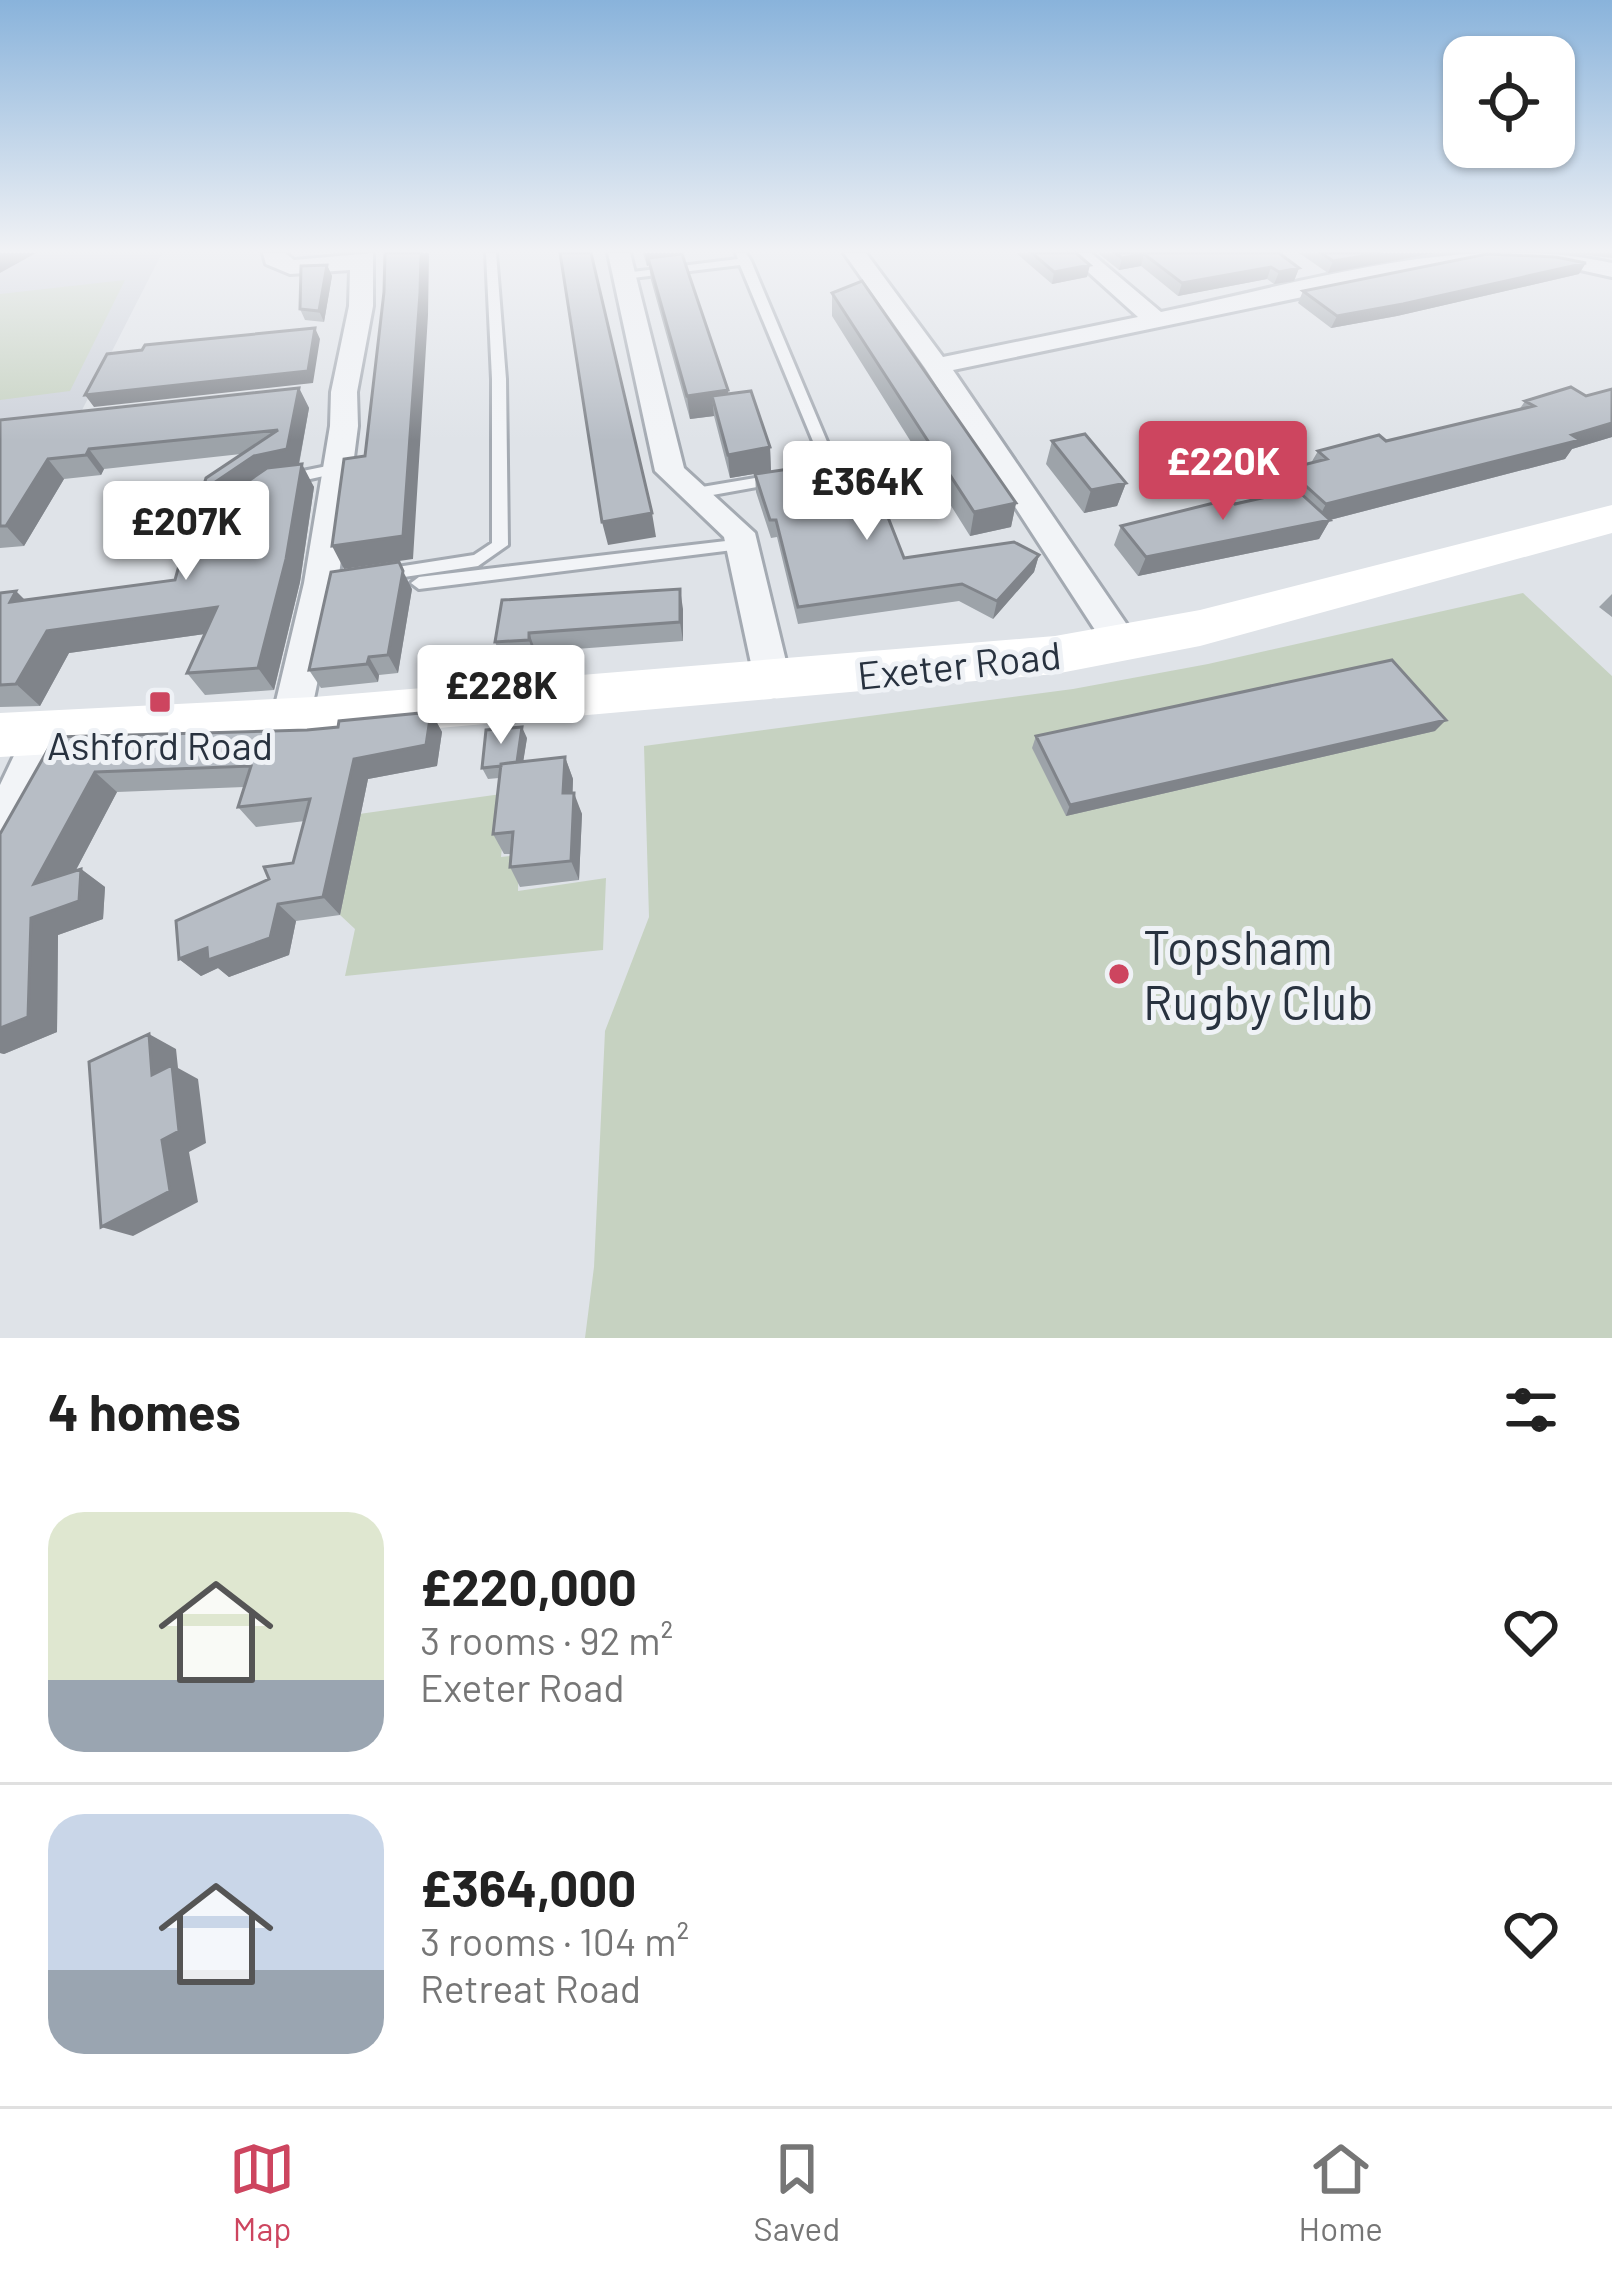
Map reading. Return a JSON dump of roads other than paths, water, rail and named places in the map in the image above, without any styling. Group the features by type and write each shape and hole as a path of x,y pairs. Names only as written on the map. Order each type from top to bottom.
{"street":[{"path":"291,718 332,582 337,469 333,393 358,315"},
{"path":"633,315 670,471 739,533 773,682"},
{"path":"900,315 1122,644"},
{"path":"1151,315 1156,320"},
{"path":"937,366 1179,315"},
{"name":"Exeter Road","path":"21,734 773,682 1122,644 1318,598 1612,519"},
{"path":"0,831 21,734"}],"lane":[{"path":"366,577 478,560 500,545 495,315"},
{"path":"696,493 830,469 767,315"},
{"path":"273,483 337,469"},
{"path":"419,583 742,544"}],"place":[{"name":"Ashford Road","path":"160,702"},
{"name":"Topsham Rugby Club","path":"1119,974"}]}
